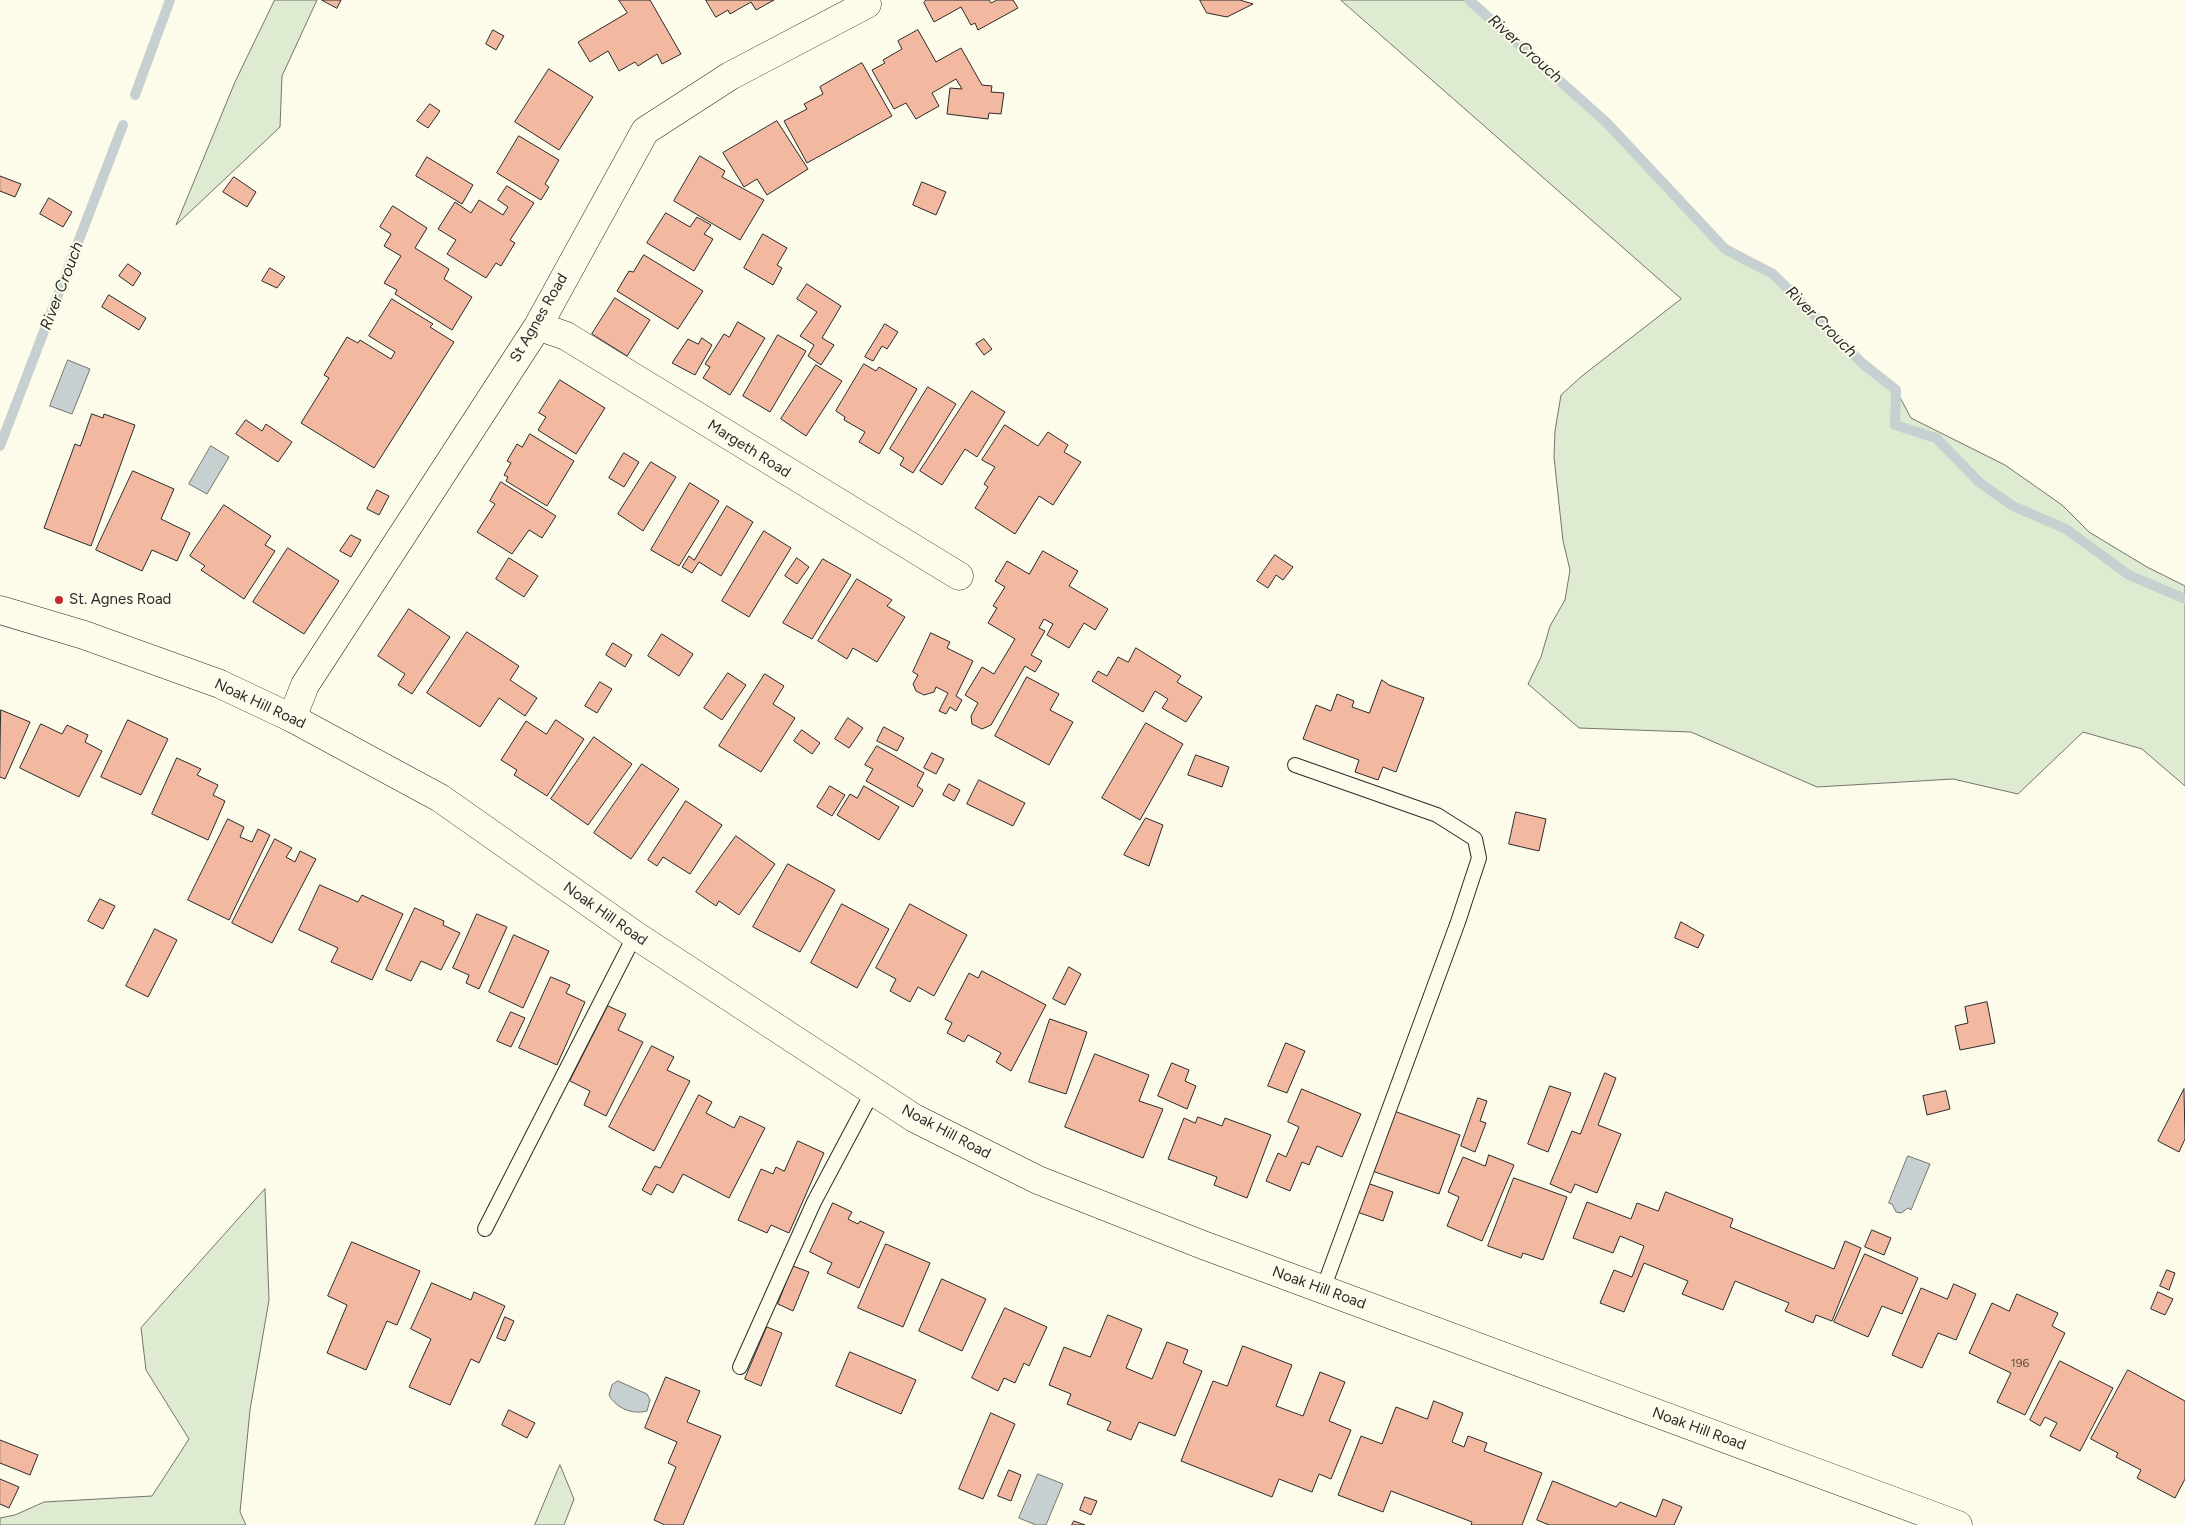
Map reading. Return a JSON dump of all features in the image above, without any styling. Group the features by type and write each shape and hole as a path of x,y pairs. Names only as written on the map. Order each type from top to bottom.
{"main road":[{"name":"St Agnes Road","path":"292,718 305,685 538,326 645,131 730,76 867,4"},
{"name":"Margeth Road","path":"538,326 566,336 959,576"},
{"name":"Noak Hill Road","path":"0,610 84,635 181,669 292,718 440,798 635,935 914,1118 1038,1180 1324,1289 1958,1525"}],"lane":[{"path":"1295,765 1437,815 1475,840 1479,858 1458,922 1324,1289"},
{"path":"485,1229 635,935"},
{"path":"740,1367 814,1202 873,1091"}],"green space":[{"path":"275,0 317,0 282,76 280,127 176,225 235,82"},
{"path":"1341,0 1469,0 1606,122 1725,249 1773,274 1862,363 1896,390 1911,418 2005,465 2062,505 2089,532 2147,567 2185,586 2185,786 2142,749 2083,732 2018,794 1953,779 1817,787 1691,732 1579,728 1528,684 1541,657 1550,626 1565,600 1570,570 1563,541 1554,457 1555,431 1561,395 1582,376 1681,299"},
{"path":"265,1189 269,1300 250,1410 240,1512 246,1525 0,1525 0,1518 15,1515 44,1502 152,1496 189,1439 146,1370 141,1328"},
{"path":"560,1465 574,1499 564,1525 535,1525"}],"shaded area":[{"path":"68,360 90,369 72,414 50,406"},
{"path":"211,446 229,457 207,494 189,484"},
{"path":"1908,1156 1930,1164 1911,1210 1908,1208 1901,1213 1896,1212 1892,1204 1889,1203"},
{"path":"618,1381 647,1394 650,1400 647,1411 630,1411 620,1407 612,1400 609,1395 612,1385"},
{"path":"1038,1474 1063,1484 1046,1525 1036,1525 1019,1518"}],"building":[{"path":"322,0 341,0 337,8"},
{"path":"619,0 650,0 681,54 662,64 657,54 638,66 635,62 619,71 608,51 590,62 578,42 627,13"},
{"path":"706,0 774,0 756,10 751,2 730,14 728,10 716,17"},
{"path":"926,0 989,0 991,3 997,0 1013,0 1018,8 978,30 975,23 971,25 961,7 934,22 924,3"},
{"path":"1200,0 1240,0 1253,4 1227,17 1207,13"},
{"path":"493,30 504,36 496,50 486,44"},
{"path":"918,30 936,62 961,48 982,85 992,86 991,92 1004,93 1001,114 989,113 988,119 947,114 950,88 962,89 956,79 932,93 939,106 916,119 906,103 894,109 872,70 885,63 883,60 902,49 898,41"},
{"path":"862,63 892,116 807,163 784,121 807,109 804,104 823,94 820,87"},
{"path":"549,69 593,97 559,150 515,122"},
{"path":"430,104 440,111 428,128 417,121"},
{"path":"777,121 808,169 767,195 757,179 744,187 723,153"},
{"path":"519,136 559,160 545,184 549,187 541,200 497,173"},
{"path":"700,156 725,171 722,177 764,200 740,240 674,201"},
{"path":"427,157 473,185 462,204 416,176"},
{"path":"0,176 21,184 15,197 0,191"},
{"path":"234,177 256,192 247,207 223,192"},
{"path":"922,182 946,192 936,215 913,205"},
{"path":"507,186 534,203 510,240 515,243 501,266 496,263 486,278 447,254 456,240 438,229 455,202 471,213 479,200 503,215 508,207 498,200"},
{"path":"49,198 72,212 63,227 40,214"},
{"path":"393,206 427,228 415,248 449,269 444,279 472,297 452,330 395,294 397,290 384,283 401,256 384,246 391,234 380,227"},
{"path":"666,213 690,227 697,217 711,225 704,234 713,239 694,271 647,243"},
{"path":"763,234 787,248 777,265 782,268 773,285 744,268"},
{"path":"644,255 703,291 678,329 617,291 629,271 633,272"},
{"path":"128,264 141,273 133,286 119,276"},
{"path":"270,268 285,277 277,288 262,281"},
{"path":"807,284 841,306 822,338 834,345 821,365 808,356 814,345 800,336 817,312 797,299"},
{"path":"109,295 146,318 139,330 102,307"},
{"path":"615,298 650,320 627,356 592,334"},
{"path":"392,299 433,324 430,327 454,342 374,468 301,423 329,378 324,375 347,337 358,343 360,340 391,359 395,352 369,336"},
{"path":"738,322 765,338 730,395 703,378 710,367 705,364 724,334 729,337"},
{"path":"885,324 898,332 887,349 882,346 873,361 865,357"},
{"path":"778,335 806,351 770,412 743,396"},
{"path":"702,338 712,345 695,375 672,363 688,339 698,344"},
{"path":"984,339 992,349 984,355 976,344"},
{"path":"864,364 876,371 879,367 917,389 879,454 859,442 865,432 844,420 845,417 836,411"},
{"path":"816,365 842,381 806,436 781,419"},
{"path":"560,380 605,408 576,454 538,430 546,417 539,413"},
{"path":"928,387 956,404 913,473 900,465 904,458 890,449"},
{"path":"972,391 1005,412 977,457 965,449 942,485 920,471"},
{"path":"92,414 103,418 104,414 135,425 91,546 44,528 75,444 80,446"},
{"path":"246,420 262,431 266,424 292,442 278,462 236,434"},
{"path":"1005,425 1038,446 1048,432 1068,445 1064,452 1081,462 1053,505 1039,496 1015,534 975,508 988,487 984,484 995,467 982,460"},
{"path":"530,434 574,461 547,506 506,481 508,477 504,475 511,463 507,461 517,444 522,447"},
{"path":"624,453 639,462 624,487 609,478"},
{"path":"651,462 676,477 643,531 618,514"},
{"path":"133,471 174,489 161,519 190,533 177,561 152,550 142,571 96,550"},
{"path":"501,482 556,516 542,538 529,530 512,554 477,532 495,504 490,501"},
{"path":"690,483 719,501 679,566 651,550"},
{"path":"377,490 389,496 379,515 367,509"},
{"path":"224,505 271,536 265,545 275,551 244,599 201,570 205,566 190,556"},
{"path":"727,506 753,522 721,576 699,562 692,573 682,567 689,556 694,560"},
{"path":"764,531 791,548 749,617 722,601"},
{"path":"351,535 361,540 351,557 340,551"},
{"path":"288,548 339,581 304,634 253,602"},
{"path":"1043,551 1078,571 1069,586 1108,609 1095,630 1084,623 1069,648 1047,635 1053,624 1044,619 1039,628 1045,631 1031,655 1042,661 1035,672 1025,666 991,725 982,729 972,724 971,716 978,703 965,695 982,667 994,674 1015,639 988,623 997,608 993,606 1005,587 995,581 1007,561 1029,574"},
{"path":"1275,555 1293,567 1283,580 1276,575 1268,588 1257,581"},
{"path":"509,558 538,576 524,597 496,579"},
{"path":"797,558 809,567 797,584 785,576"},
{"path":"823,559 851,575 812,639 783,623"},
{"path":"857,579 892,600 887,606 905,617 877,662 853,648 847,659 818,641"},
{"path":"409,609 450,637 412,694 398,685 405,674 378,656"},
{"path":"467,632 519,666 510,680 537,698 525,716 499,698 480,727 427,693"},
{"path":"931,633 950,642 947,648 973,661 956,696 962,700 956,711 950,707 946,714 939,711 948,693 936,687 934,692 924,695 916,691 913,684 918,675 913,672"},
{"path":"662,634 693,654 679,676 648,656"},
{"path":"613,643 632,655 625,667 606,655"},
{"path":"1136,648 1181,676 1177,682 1202,697 1186,722 1162,708 1168,699 1155,691 1143,712 1092,681 1098,671 1107,676 1118,657 1128,662"},
{"path":"728,673 746,685 722,720 704,708"},
{"path":"765,674 784,686 773,704 795,718 761,772 719,746"},
{"path":"1027,677 1059,694 1050,710 1073,722 1049,765 995,736"},
{"path":"1382,680 1389,685 1424,698 1396,772 1383,767 1378,780 1355,772 1359,760 1303,739 1316,705 1331,711 1337,694 1354,701 1352,707 1369,713"},
{"path":"600,682 612,689 597,713 585,706"},
{"path":"1,710 30,722 5,779 0,777"},
{"path":"848,718 863,728 849,748 835,739"},
{"path":"128,720 168,739 141,795 101,777"},
{"path":"556,720 584,739 547,796 514,775 517,770 501,760 526,721 546,734"},
{"path":"1146,723 1183,744 1140,820 1102,798"},
{"path":"41,724 62,734 67,725 88,735 85,742 102,751 79,797 20,768"},
{"path":"884,727 904,738 897,751 877,741"},
{"path":"802,730 820,743 812,754 794,741"},
{"path":"594,737 632,764 588,825 551,799"},
{"path":"877,746 924,773 917,786 923,790 913,807 866,781 873,769 865,765"},
{"path":"932,753 944,759 936,774 924,768"},
{"path":"1196,755 1229,767 1222,787 1188,775"},
{"path":"177,758 201,769 197,775 218,785 213,795 225,801 208,840 152,814"},
{"path":"642,764 679,789 631,859 594,833"},
{"path":"979,780 1025,803 1013,826 967,804"},
{"path":"949,784 960,790 954,801 943,795"},
{"path":"830,786 845,795 832,816 817,807"},
{"path":"864,786 899,807 879,840 837,815 850,794 857,798"},
{"path":"686,801 722,825 690,874 663,857 657,866 648,860"},
{"path":"1516,812 1546,819 1539,851 1509,844"},
{"path":"1146,818 1163,825 1149,866 1124,855"},
{"path":"228,819 244,827 240,837 252,842 258,829 270,835 229,920 188,900"},
{"path":"736,836 775,864 739,915 719,901 716,906 696,892"},
{"path":"275,839 292,848 286,857 295,862 300,851 316,859 272,943 232,923"},
{"path":"788,864 835,890 800,952 753,927"},
{"path":"320,885 358,902 362,895 403,914 372,980 331,962 338,948 299,930"},
{"path":"100,899 115,906 103,929 88,921"},
{"path":"842,904 889,929 857,988 811,963"},
{"path":"910,904 967,935 934,996 918,987 910,1002 890,991 896,979 876,968"},
{"path":"415,908 444,921 443,925 460,933 441,970 421,961 411,981 386,970"},
{"path":"477,914 507,927 479,989 466,983 469,975 453,968"},
{"path":"1681,922 1704,935 1698,948 1675,938"},
{"path":"155,929 177,940 148,997 126,986"},
{"path":"514,935 549,951 523,1008 489,992"},
{"path":"1069,967 1081,974 1065,1005 1053,999"},
{"path":"982,971 1046,1005 1011,1071 996,1062 1001,1053 968,1035 964,1042 947,1033 952,1023 945,1019 969,973 978,978"},
{"path":"551,977 570,985 566,993 585,1002 557,1065 519,1048"},
{"path":"1987,1002 1995,1043 1960,1050 1955,1026 1968,1023 1965,1007"},
{"path":"608,1006 626,1014 618,1030 643,1042 606,1116 584,1105 590,1091 570,1081"},
{"path":"511,1012 525,1018 511,1047 497,1041"},
{"path":"1050,1019 1087,1032 1066,1094 1029,1082"},
{"path":"1286,1043 1305,1051 1287,1093 1268,1086"},
{"path":"652,1046 674,1057 667,1070 690,1081 654,1151 609,1127"},
{"path":"1095,1054 1149,1075 1139,1101 1163,1109 1143,1158 1065,1127"},
{"path":"1172,1063 1189,1070 1185,1081 1196,1086 1187,1109 1158,1096"},
{"path":"1605,1073 1616,1078 1598,1125 1621,1134 1597,1193 1575,1184 1571,1193 1550,1184 1572,1131 1580,1134"},
{"path":"1550,1086 1571,1093 1548,1152 1528,1144"},
{"path":"1302,1089 1361,1114 1342,1157 1317,1146 1309,1165 1302,1162 1290,1191 1266,1181 1278,1153 1286,1157 1299,1127 1288,1122"},
{"path":"2184,1089 2185,1139 2179,1152 2158,1141"},
{"path":"1946,1091 1950,1109 1927,1115 1923,1096"},
{"path":"699,1095 712,1102 706,1113 734,1128 740,1116 765,1128 729,1198 683,1174 673,1193 657,1184 651,1195 642,1190 655,1166 660,1168"},
{"path":"1478,1098 1487,1101 1480,1121 1486,1123 1475,1152 1461,1146"},
{"path":"1394,1111 1460,1135 1439,1194 1372,1171"},
{"path":"1198,1117 1222,1126 1225,1118 1271,1135 1247,1198 1214,1185 1217,1177 1168,1159 1184,1118 1195,1123"},
{"path":"798,1141 824,1153 789,1233 771,1225 767,1233 738,1220 761,1169 773,1174 776,1167 784,1171"},
{"path":"1489,1155 1514,1165 1482,1241 1447,1226 1459,1197 1448,1192 1463,1157 1485,1166"},
{"path":"1514,1178 1567,1197 1543,1260 1523,1253 1521,1258 1488,1246"},
{"path":"1367,1183 1393,1192 1383,1221 1357,1212"},
{"path":"1666,1192 1733,1219 1730,1227 1834,1269 1845,1241 1861,1248 1832,1321 1816,1315 1813,1323 1785,1311 1789,1303 1735,1281 1723,1310 1682,1294 1688,1281 1644,1263 1624,1312 1600,1303 1614,1270 1632,1277 1644,1246 1620,1236 1613,1253 1573,1238 1587,1202 1631,1219 1637,1203 1658,1211"},
{"path":"833,1203 852,1212 848,1219 858,1224 860,1221 884,1232 859,1288 827,1273 832,1263 810,1252"},
{"path":"1872,1230 1891,1238 1884,1255 1865,1247"},
{"path":"352,1242 420,1271 397,1325 387,1321 366,1370 327,1353 347,1305 328,1296"},
{"path":"886,1244 930,1263 903,1327 858,1308"},
{"path":"1865,1254 1918,1278 1902,1314 1882,1306 1868,1337 1834,1322"},
{"path":"793,1266 809,1272 793,1311 778,1304"},
{"path":"2167,1270 2175,1273 2169,1290 2160,1286"},
{"path":"942,1279 986,1299 962,1351 919,1331"},
{"path":"432,1283 471,1300 474,1292 505,1306 479,1363 471,1359 450,1405 409,1387 431,1339 411,1329"},
{"path":"1954,1284 1976,1294 1956,1340 1938,1333 1922,1368 1892,1355 1921,1288 1947,1299"},
{"path":"2158,1292 2173,1299 2165,1315 2151,1309"},
{"path":"2017,1294 2058,1313 2052,1326 2065,1333 2025,1415 1997,1402 2011,1373 1969,1353 1992,1303 2009,1311"},
{"path":"1005,1308 1047,1327 1029,1366 1024,1363 1015,1383 1004,1378 998,1391 972,1378"},
{"path":"1108,1315 1142,1329 1126,1368 1152,1379 1167,1342 1188,1350 1183,1363 1202,1371 1175,1436 1139,1422 1131,1440 1107,1430 1111,1422 1067,1404 1071,1394 1049,1385 1064,1347 1090,1357"},
{"path":"505,1317 514,1321 505,1341 497,1338"},
{"path":"767,1327 782,1333 761,1386 745,1379"},
{"path":"1243,1346 1292,1365 1276,1406 1303,1416 1320,1372 1345,1382 1329,1421 1351,1430 1331,1479 1319,1474 1312,1492 1279,1479 1272,1497 1181,1461 1213,1381 1227,1386"},
{"path":"850,1352 916,1380 901,1414 836,1386"},
{"path":"2060,1361 2113,1388 2080,1451 2050,1436 2057,1423 2045,1417 2040,1426 2030,1420"},
{"path":"2128,1370 2185,1401 2185,1479 2175,1498 2137,1478 2141,1470 2116,1457 2118,1453 2091,1439"},
{"path":"666,1377 700,1391 687,1422 721,1436 683,1525 665,1525 654,1520 676,1467 668,1463 677,1442 645,1428"},
{"path":"1434,1401 1463,1413 1452,1442 1464,1447 1468,1436 1487,1443 1484,1451 1542,1473 1522,1525 1471,1525 1472,1522 1391,1491 1383,1512 1338,1495 1361,1436 1382,1444 1396,1407 1427,1419"},
{"path":"509,1410 535,1423 527,1438 502,1425"},
{"path":"991,1413 1015,1424 983,1499 959,1489"},
{"path":"0,1440 38,1455 30,1475 0,1463"},
{"path":"1009,1470 1021,1475 1011,1501 998,1496"},
{"path":"0,1479 19,1487 9,1508 0,1504"},
{"path":"1553,1481 1616,1507 1620,1502 1656,1517 1663,1499 1682,1507 1674,1525 1549,1525 1537,1520"},
{"path":"1085,1497 1097,1501 1091,1515 1080,1510"},
{"path":"1074,1521 1085,1525 1072,1525"}],"waterway":[{"name":"River Crouch","path":"135,95 170,0"},
{"name":"River Crouch","path":"1469,0 1606,122 1725,249 1773,274 1862,363 1896,390 1895,425 1936,438 1980,483 2013,506 2066,529 2129,575 2185,599"},
{"name":"River Crouch","path":"0,446 123,125"}],"place":[{"name":"St. Agnes Road","path":"59,600"}]}
